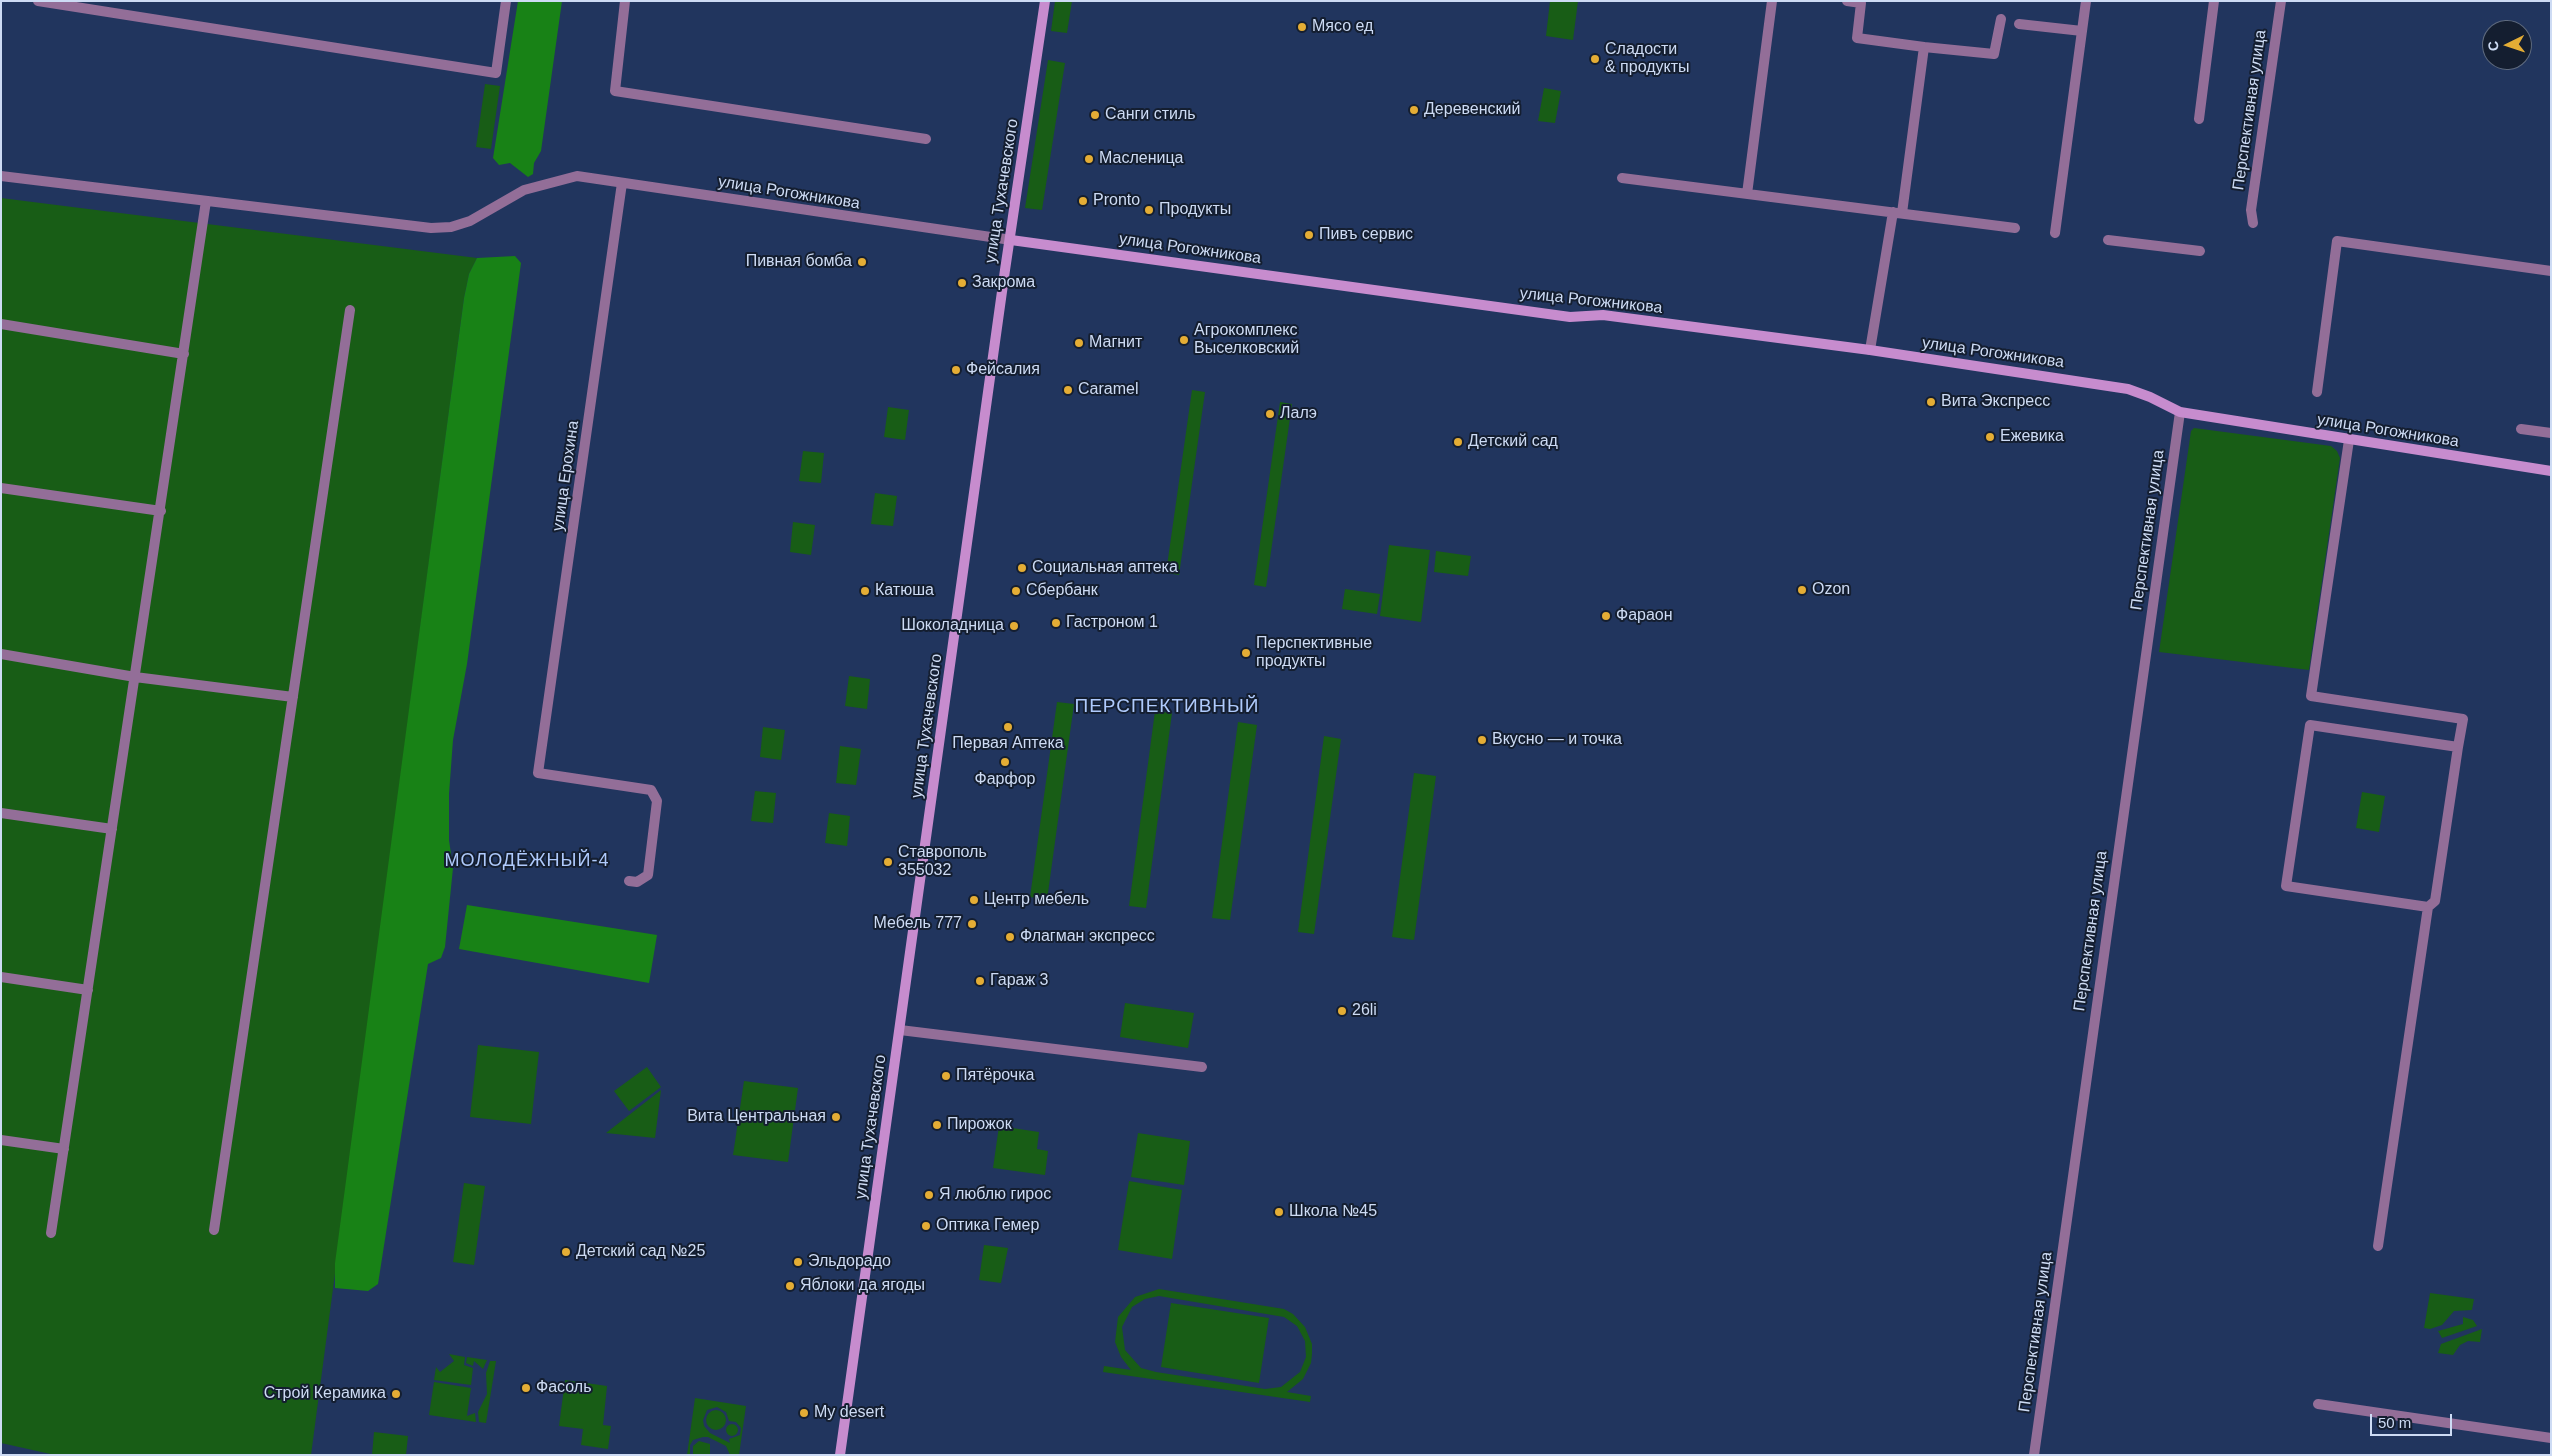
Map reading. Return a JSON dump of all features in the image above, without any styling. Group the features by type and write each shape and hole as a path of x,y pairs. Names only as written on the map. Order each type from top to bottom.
{"street":[{"path":"38,1 496,73 506,1"},
{"path":"625,1 616,91 926,139"},
{"name":"улица Тухачевского","path":"840,1455 1045,1"},
{"path":"1747,194 1772,1"},
{"path":"1847,1 1861,3 1857,38 1924,47 1994,54 2001,19"},
{"path":"2056,233 2086,1"},
{"path":"2199,119 2214,1"},
{"name":"Перспективная улица","path":"2253,223 2251,210 2281,1"},
{"path":"2019,24 2082,31"},
{"path":"1870,350 1898,213 1924,47"},
{"name":"улица Рогожникова","path":"1,176 431,228 444,228 470,221 524,190 577,176 1010,240 1570,317 1603,315 1870,350 2128,389 2150,397 2180,412 2551,471"},
{"path":"1622,178 2015,228"},
{"name":"улица Ерохина","path":"622,183 538,773 651,790 657,801 648,874 637,882 629,881"},
{"path":"51,1233 161,512 206,201"},
{"path":"2108,240 2200,251"},
{"path":"2317,392 2337,241 2551,271"},
{"path":"214,1230 350,310"},
{"path":"1,324 184,354"},
{"name":"Перспективная улица","path":"2034,1455 2180,412"},
{"path":"2521,429 2551,433"},
{"path":"2349,440 2310,696 2463,719 2435,901 2428,907 2378,1246"},
{"path":"1,488 161,512"},
{"path":"1,654 135,677 293,696"},
{"path":"2428,907 2286,886 2310,725 2458,747"},
{"path":"1,813 112,829"},
{"path":"1,976 88,990"},
{"path":"900,1030 1202,1067"},
{"path":"1,1140 64,1149"},
{"path":"2318,1404 2551,1438"}],"green space":[{"path":"518,1 562,1 541,151 534,163 533,174 528,177 510,163 499,165 493,158"},
{"path":"1055,1 1072,1 1067,33 1051,31"},
{"path":"1550,1 1578,1 1573,40 1546,36"},
{"path":"1048,60 1065,63 1042,210 1025,208"},
{"path":"485,84 500,86 491,149 476,147"},
{"path":"1544,88 1561,91 1555,123 1538,121"},
{"path":"1,198 477,258 469,274 464,298 311,1455 55,1455 1,1443"},
{"path":"515,256 521,263 467,664 453,740 449,794 449,840 453,868 445,947 441,958 428,964 378,1284 368,1291 335,1288 335,1263 464,298 469,274 477,258"},
{"path":"1192,390 1205,392 1179,575 1166,573"},
{"path":"1280,402 1292,404 1266,587 1254,585"},
{"path":"888,407 909,410 905,440 884,437"},
{"path":"2194,428 2331,446 2337,451 2340,458 2309,670 2159,652 2191,431"},
{"path":"803,451 824,453 821,483 799,481"},
{"path":"875,493 897,496 893,526 871,524"},
{"path":"793,522 815,525 811,555 790,552"},
{"path":"1389,545 1430,550 1421,622 1380,616"},
{"path":"1436,551 1471,556 1468,576 1434,572"},
{"path":"1345,589 1380,594 1377,614 1342,609"},
{"path":"849,676 870,679 867,709 845,706"},
{"path":"1057,702 1074,704 1047,900 1030,897"},
{"path":"1155,711 1172,713 1146,908 1129,906"},
{"path":"1238,722 1257,725 1230,920 1212,918"},
{"path":"763,727 785,730 781,760 760,757"},
{"path":"1324,736 1341,739 1314,934 1298,932"},
{"path":"840,746 861,749 856,785 836,783"},
{"path":"1414,773 1436,776 1414,940 1392,937"},
{"path":"755,791 776,793 773,823 751,821"},
{"path":"2362,792 2385,796 2379,832 2356,828"},
{"path":"829,813 850,816 847,846 825,843"},
{"path":"467,905 657,935 649,983 459,949"},
{"path":"1125,1003 1194,1013 1188,1048 1120,1037"},
{"path":"478,1045 539,1052 531,1124 470,1117"},
{"path":"647,1067 661,1087 629,1111 614,1091"},
{"path":"744,1081 798,1088 788,1162 733,1155"},
{"path":"661,1090 655,1138 606,1133"},
{"path":"999,1126 1039,1132 1037,1149 1048,1151 1045,1175 993,1168"},
{"path":"1138,1133 1190,1141 1184,1185 1131,1177"},
{"path":"1129,1181 1182,1190 1172,1259 1118,1250"},
{"path":"464,1183 485,1186 474,1265 453,1262"},
{"path":"984,1245 1008,1248 1001,1283 979,1280"},
{"path":"1159,1289 1284,1309 1293,1314 1305,1327 1312,1344 1312,1354 1311,1363 1303,1379 1287,1392 1311,1396 1310,1402 1103,1372 1104,1366 1131,1370 1121,1357 1115,1342 1118,1317 1135,1297","holes":["1159,1296 1284,1317 1297,1326 1305,1341 1306,1357 1300,1372 1281,1387 1265,1389 1156,1372 1141,1368 1125,1350 1122,1327 1132,1307 1145,1299"]},
{"path":"2430,1293 2474,1299 2472,1310 2454,1311 2442,1325 2430,1329 2424,1328"},
{"path":"1171,1303 1269,1318 1259,1383 1161,1367"},
{"path":"2463,1317 2473,1320 2477,1326 2442,1338 2438,1331 2463,1324"},
{"path":"2482,1329 2480,1342 2468,1341 2460,1345 2453,1355 2438,1353 2441,1344"},
{"path":"449,1354 465,1357 464,1365 473,1368 471,1385 434,1380 436,1367 440,1372 454,1361"},
{"path":"467,1357 487,1360 483,1369 474,1361 473,1366 466,1363"},
{"path":"490,1361 496,1361 486,1423 479,1422 478,1412 487,1394 486,1373"},
{"path":"565,1380 607,1386 603,1425 611,1426 608,1449 581,1445 583,1429 559,1426"},
{"path":"434,1382 471,1388 467,1416 475,1413 476,1422 429,1415"},
{"path":"695,1398 746,1406 739,1455 730,1455 726,1446 708,1437 703,1437 693,1440 690,1445 690,1455 687,1455","holes":["717,1407 726,1412 729,1421 736,1422 741,1428 740,1435 729,1439 730,1443 710,1433 704,1426 703,1420 707,1410"]},
{"path":"716,1410 723,1413 726,1420 723,1427 716,1430 709,1427 706,1420 709,1413"},
{"path":"730,1424 734,1424 738,1430 734,1436 730,1436 726,1432 726,1428"},
{"path":"374,1432 408,1436 406,1455 372,1455"},
{"path":"699,1441 710,1444 710,1455 693,1455 693,1446"}],"place":[{"name":"Мясо ед","path":"1302,27"},
{"name":"Сладости & продукты","path":"1595,59"},
{"name":"Деревенский","path":"1414,110"},
{"name":"Санги стиль","path":"1095,115"},
{"name":"Масленица","path":"1089,159"},
{"name":"Pronto","path":"1083,201"},
{"name":"Продукты","path":"1149,210"},
{"name":"Пивъ сервис","path":"1309,235"},
{"name":"Пивная бомба","path":"862,262"},
{"name":"Закрома","path":"962,283"},
{"name":"Агрокомплекс Выселковский","path":"1184,340"},
{"name":"Магнит","path":"1079,343"},
{"name":"Фейсалия","path":"956,370"},
{"name":"Caramel","path":"1068,390"},
{"name":"Вита Экспресс","path":"1931,402"},
{"name":"Лалэ","path":"1270,414"},
{"name":"Ежевика","path":"1990,437"},
{"name":"Детский сад","path":"1458,442"},
{"name":"Социальная аптека","path":"1022,568"},
{"name":"Ozon","path":"1802,590"},
{"name":"Катюша","path":"865,591"},
{"name":"Сбербанк","path":"1016,591"},
{"name":"Фараон","path":"1606,616"},
{"name":"Гастроном 1","path":"1056,623"},
{"name":"Шоколадница","path":"1014,626"},
{"name":"Перспективные продукты","path":"1246,653"},
{"name":"Первая Аптека","path":"1008,727"},
{"name":"Вкусно — и точка","path":"1482,740"},
{"name":"Фарфор","path":"1005,762"},
{"name":"Ставрополь 355032","path":"888,862"},
{"name":"Центр мебель","path":"974,900"},
{"name":"Мебель 777","path":"972,924"},
{"name":"Флагман экспресс","path":"1010,937"},
{"name":"Гараж 3","path":"980,981"},
{"name":"26li","path":"1342,1011"},
{"name":"Пятёрочка","path":"946,1076"},
{"name":"Вита Центральная","path":"836,1117"},
{"name":"Пирожок","path":"937,1125"},
{"name":"Я люблю гирос","path":"929,1195"},
{"name":"Школа №45","path":"1279,1212"},
{"name":"Оптика Гемер","path":"926,1226"},
{"name":"Детский сад №25","path":"566,1252"},
{"name":"Эльдорадо","path":"798,1262"},
{"name":"Яблоки да ягоды","path":"790,1286"},
{"name":"Фасоль","path":"526,1388"},
{"name":"Строй Керамика","path":"396,1394"},
{"name":"My desert","path":"804,1413"}],"district":[{"name":"ПЕРСПЕКТИВНЫЙ","path":"1167,707"},
{"name":"МОЛОДЁЖНЫЙ-4","path":"527,861"}]}
